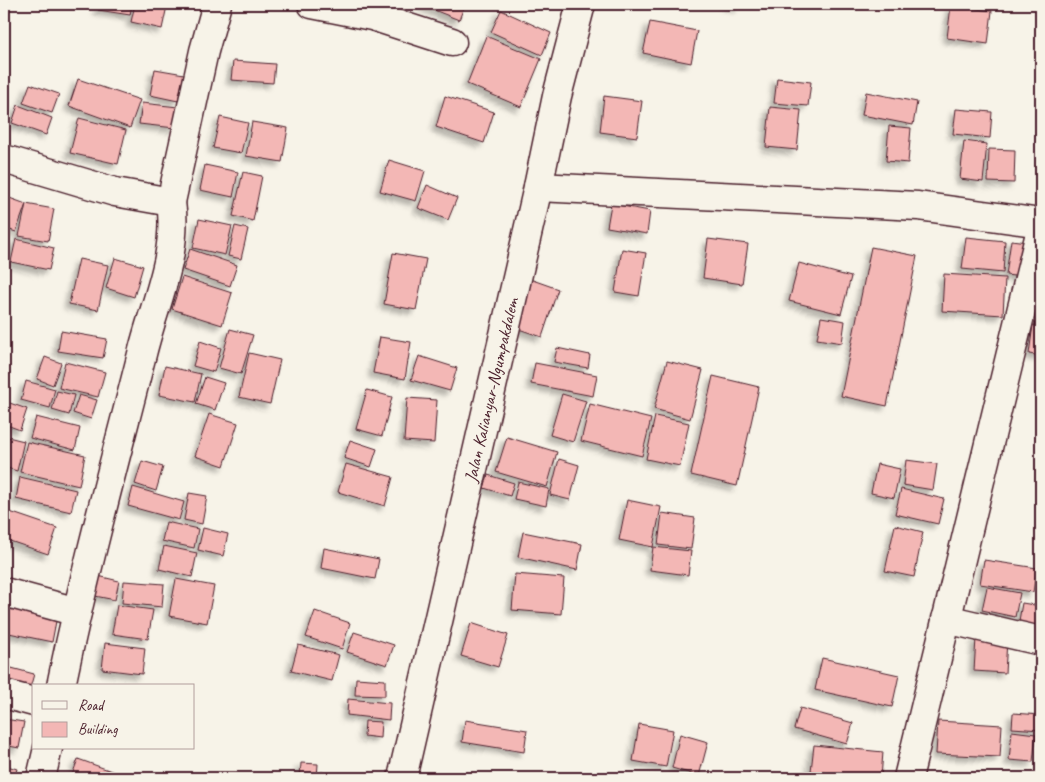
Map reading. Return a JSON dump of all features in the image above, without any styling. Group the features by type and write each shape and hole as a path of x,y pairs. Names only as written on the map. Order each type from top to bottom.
{"street":[{"path":"61,684 77,612 148,331 170,256 173,217 171,202 204,51 217,4"},
{"path":"312,4 372,16 452,42"},
{"name":"Jalan Kalianyar-Ngumpakdalem","path":"402,778 538,187 557,96 581,4"},
{"path":"4,159 115,192 171,202"},
{"path":"538,187 918,206 1041,223"},
{"path":"908,778 1041,229"},
{"path":"4,592 77,612"},
{"path":"946,619 1041,641"},
{"path":"4,694 32,701"},
{"path":"41,778 48,750"}],"building":[{"path":"100,4 132,4 130,15 98,10"},
{"path":"135,4 167,6 162,29 131,22"},
{"path":"419,4 465,4 459,20"},
{"path":"725,4 740,4 738,8"},
{"path":"951,6 992,11 988,44 947,38"},
{"path":"501,10 551,33 542,55 491,32"},
{"path":"650,22 697,31 691,63 643,53"},
{"path":"486,36 541,59 521,107 467,84"},
{"path":"233,61 275,64 273,83 231,80"},
{"path":"155,69 184,74 178,101 150,95"},
{"path":"777,78 811,82 808,106 774,103"},
{"path":"78,79 140,100 130,128 69,106"},
{"path":"30,84 59,94 52,113 23,103"},
{"path":"866,92 917,102 913,125 862,115"},
{"path":"445,96 494,112 484,143 436,127"},
{"path":"604,96 642,101 637,137 600,132"},
{"path":"142,103 178,107 175,128 139,124"},
{"path":"18,105 52,118 46,135 12,123"},
{"path":"770,107 801,110 797,150 766,147"},
{"path":"956,109 992,112 990,138 953,134"},
{"path":"220,117 248,123 241,153 213,148"},
{"path":"79,118 126,130 118,164 70,153"},
{"path":"252,122 288,128 282,162 246,156"},
{"path":"889,126 911,128 908,163 886,161"},
{"path":"964,141 987,144 983,182 960,179"},
{"path":"989,149 1015,150 1014,183 988,182"},
{"path":"389,160 425,171 416,201 380,191"},
{"path":"205,165 238,172 233,197 200,190"},
{"path":"243,172 262,176 253,221 233,216"},
{"path":"427,185 457,198 448,220 418,208"},
{"path":"4,196 26,204 16,232 4,228"},
{"path":"26,204 54,209 48,241 19,236"},
{"path":"611,204 650,211 647,234 607,227"},
{"path":"199,219 232,226 225,255 193,248"},
{"path":"235,226 248,229 241,259 228,256"},
{"path":"966,237 1005,241 1003,273 962,269"},
{"path":"16,239 54,248 49,270 11,262"},
{"path":"708,239 748,244 742,284 703,278"},
{"path":"1011,240 1027,242 1022,277 1006,275"},
{"path":"871,247 917,256 887,406 841,396"},
{"path":"190,249 237,265 230,286 183,270"},
{"path":"622,249 646,253 639,296 615,292"},
{"path":"393,253 426,259 416,310 384,304"},
{"path":"115,258 143,266 134,297 106,288"},
{"path":"79,259 108,265 98,310 69,304"},
{"path":"799,263 851,277 841,314 789,301"},
{"path":"944,274 1005,278 1003,315 942,311"},
{"path":"182,277 232,293 222,325 172,309"},
{"path":"527,278 558,289 542,337 510,326"},
{"path":"821,317 845,321 842,343 817,339"},
{"path":"1033,325 1041,326 1041,356 1029,354"},
{"path":"230,329 253,335 241,374 219,368"},
{"path":"61,331 107,339 103,358 58,351"},
{"path":"380,337 411,342 405,379 373,373"},
{"path":"200,341 221,348 214,372 193,366"},
{"path":"557,348 590,355 588,368 554,362"},
{"path":"249,353 280,360 270,404 239,397"},
{"path":"419,356 457,368 450,391 411,380"},
{"path":"45,357 61,363 53,385 37,379"},
{"path":"667,361 703,370 690,419 654,409"},
{"path":"65,362 105,372 98,397 59,388"},
{"path":"535,363 597,375 593,396 531,384"},
{"path":"165,366 201,374 195,402 159,395"},
{"path":"713,376 759,387 737,486 691,475"},
{"path":"205,377 224,383 215,410 196,404"},
{"path":"26,381 55,389 50,408 21,400"},
{"path":"367,390 392,397 382,436 356,429"},
{"path":"57,391 74,395 69,415 52,410"},
{"path":"562,394 586,401 573,442 550,435"},
{"path":"79,395 97,400 91,419 73,413"},
{"path":"407,398 437,400 434,443 404,441"},
{"path":"4,401 27,409 20,430 4,424"},
{"path":"590,404 651,419 642,456 581,441"},
{"path":"209,414 238,423 224,466 195,456"},
{"path":"655,416 689,423 680,466 646,459"},
{"path":"36,417 80,428 75,450 30,438"},
{"path":"4,436 24,441 17,471 4,467"},
{"path":"507,437 557,452 547,487 496,472"},
{"path":"350,440 377,449 371,467 344,458"},
{"path":"27,442 85,455 79,486 20,472"},
{"path":"559,459 579,465 570,500 550,495"},
{"path":"906,460 937,464 933,490 903,485"},
{"path":"142,461 163,467 156,491 135,484"},
{"path":"346,464 393,477 385,506 338,492"},
{"path":"877,464 900,469 894,498 871,493"},
{"path":"488,475 514,483 510,496 484,488"},
{"path":"20,477 76,490 71,512 16,499"},
{"path":"518,482 549,489 546,506 514,499"},
{"path":"133,487 184,502 179,520 128,506"},
{"path":"901,489 944,499 938,524 895,514"},
{"path":"189,493 207,496 202,524 184,520"},
{"path":"627,500 661,507 653,547 619,540"},
{"path":"4,510 57,528 48,554 4,539"},
{"path":"662,513 695,518 691,549 658,545"},
{"path":"166,522 198,529 194,548 162,541"},
{"path":"895,525 923,532 914,577 885,571"},
{"path":"203,528 228,534 223,556 198,550"},
{"path":"523,532 582,544 577,570 518,557"},
{"path":"164,546 197,553 192,577 159,569"},
{"path":"653,547 691,551 688,575 650,570"},
{"path":"324,548 379,559 375,579 321,568"},
{"path":"984,560 1037,568 1033,592 980,584"},
{"path":"515,574 564,578 561,614 512,610"},
{"path":"98,576 119,581 115,600 95,596"},
{"path":"176,579 214,586 207,623 169,616"},
{"path":"124,581 164,584 162,607 122,603"},
{"path":"987,587 1020,593 1015,617 982,610"},
{"path":"1022,603 1041,606 1039,630 1018,627"},
{"path":"4,605 57,616 52,642 4,632"},
{"path":"117,605 153,610 148,639 112,634"},
{"path":"315,611 350,623 342,649 306,637"},
{"path":"471,623 508,635 498,667 461,656"},
{"path":"354,632 394,645 387,665 347,652"},
{"path":"976,638 1007,640 1005,673 974,671"},
{"path":"105,643 145,648 142,674 102,669"},
{"path":"298,645 339,655 332,681 291,671"},
{"path":"822,658 899,675 892,707 815,690"},
{"path":"4,666 34,674 28,695 4,688"},
{"path":"356,678 385,680 385,696 355,695"},
{"path":"348,699 390,703 389,720 347,715"},
{"path":"800,708 853,723 847,744 794,729"},
{"path":"1013,713 1041,715 1041,730 1012,728"},
{"path":"4,719 24,722 19,748 4,745"},
{"path":"465,720 527,730 524,752 462,742"},
{"path":"365,721 381,722 380,738 364,736"},
{"path":"938,721 1002,725 1000,757 936,754"},
{"path":"639,724 673,730 666,767 633,761"},
{"path":"1012,731 1036,734 1033,762 1009,760"},
{"path":"680,734 708,742 699,776 672,768"},
{"path":"814,745 883,752 881,778 811,771"},
{"path":"78,759 131,778 71,778"},
{"path":"301,763 318,764 317,778 300,778"},
{"path":"4,765 17,769 14,778 4,778"},
{"path":"321,772 349,776 349,778 320,778"}]}
